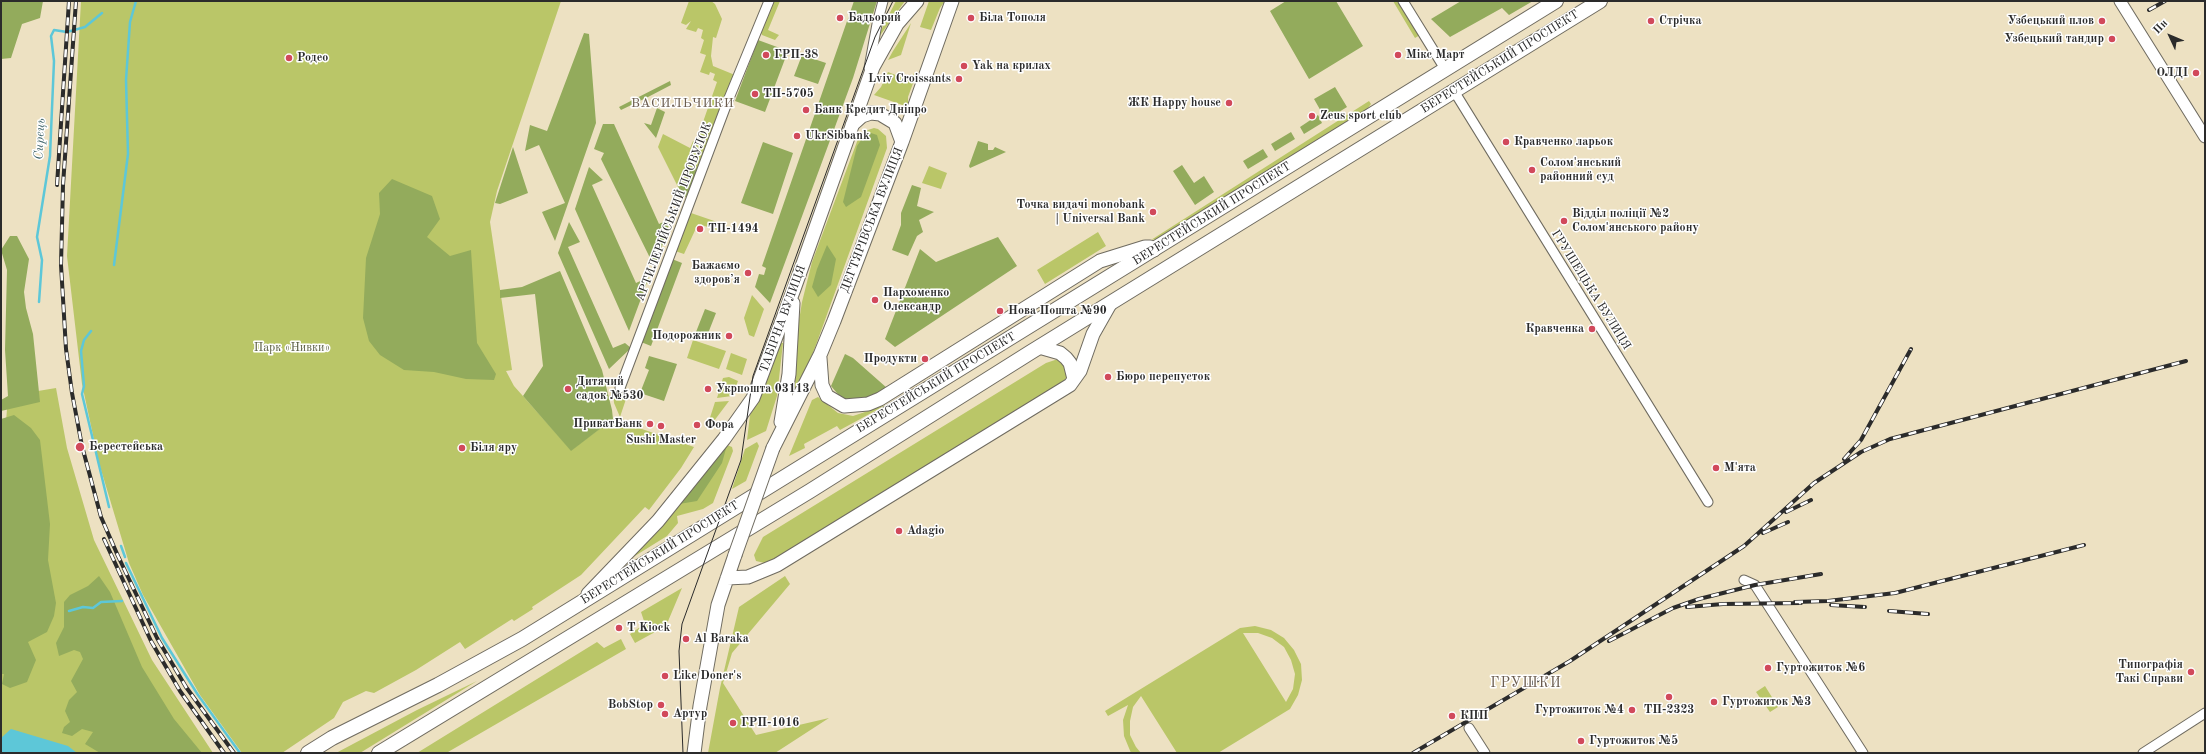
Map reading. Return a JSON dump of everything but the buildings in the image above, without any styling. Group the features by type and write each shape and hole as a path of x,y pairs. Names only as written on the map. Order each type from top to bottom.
{"main road":[{"path":"867,82 884,45 917,1"},
{"name":"ДЕГТЯРІВСЬКА ВУЛИЦЯ","path":"778,433 820,355 902,142 952,1"},
{"name":"БЕРЕСТЕЙСЬКИЙ ПРОСПЕКТ","path":"308,753 332,738 438,685 502,650 1154,250 1556,1"},
{"name":"БЕРЕСТЕЙСЬКИЙ ПРОСПЕКТ","path":"380,753 810,491 1039,347 1600,1"},
{"name":"ТАБІРНА ВУЛИЦЯ","path":"575,606 611,572 658,521 743,413 757,387 794,289 867,82"},
{"path":"852,125 862,116 870,113 880,114 895,123 902,142"},
{"path":"820,355 821,379 827,396 844,406 868,404 880,400 1100,261 1145,247 1150,246 1154,250"},
{"name":"ДЕГТЯРІВСЬКА ВУЛИЦЯ","path":"694,753 707,661 718,605 778,433 789,374 794,289"},
{"path":"727,578 748,577 777,565 1070,385 1080,371 1093,334 1110,304"},
{"path":"1039,347 1060,353 1066,358 1070,363 1074,379"}],"street":[{"name":"АРТИЛЕРІЙСЬКИЙ ПРОВУЛОК","path":"620,388 727,103 769,1"},
{"name":"ТАБІРНА ВУЛИЦЯ","path":"867,82 877,24 884,1"},
{"path":"1403,1 1445,69"},
{"path":"2120,1 2205,137"},
{"name":"ГРУШЕЦЬКА ВУЛИЦЯ","path":"1454,91 1708,502"},
{"path":"1744,580 1755,585 1863,753"},
{"path":"2143,753 2205,713"},
{"path":"1469,728 1485,753"}],"green space":[{"path":"1,1 43,1 40,18 22,24 11,58 1,59"},
{"name":"Парк «Нивки»","path":"81,1 561,1 497,191 490,222 512,370 506,371 514,386 571,450 613,419 694,447 681,468 649,510 645,507 581,575 532,607 533,609 514,621 512,619 465,649 460,642 416,670 374,693 366,691 343,702 334,718 282,753 242,753 200,695 143,595 129,563 99,463 82,384 67,256"},
{"path":"689,1 711,1 715,4 722,19 716,38 713,37 711,56 713,66 735,75 700,168 678,187 658,147 663,134 690,148 693,141 696,142 717,82 713,80 715,74 710,72 709,75 700,72 706,55 700,53 704,40 701,38 703,30 698,28 696,32 686,29 691,21 686,25 681,23"},
{"path":"772,1 780,1 768,30 779,35 775,40 762,35 761,33"},
{"path":"854,1 877,1 853,78 770,303 755,287 759,274 764,275 766,268 762,266"},
{"path":"896,1 905,1 879,37 878,36"},
{"path":"929,1 945,1 940,8 931,30 920,27"},
{"path":"1286,1 1336,1 1363,46 1309,79 1270,11"},
{"path":"1393,1 1399,1 1420,35 1415,38"},
{"path":"1461,1 1533,1 1509,15 1502,8 1450,37 1431,19"},
{"path":"911,23 901,55 888,60 893,51"},
{"path":"584,33 589,34 596,123 555,241 542,212 565,203 539,145 525,151 530,125 547,131"},
{"path":"758,40 788,51 765,112 735,101"},
{"path":"802,55 826,63 818,84 794,76"},
{"path":"888,72 911,81 914,73 915,78 908,97 908,107 874,95 881,87"},
{"path":"670,81 671,85 648,97 621,110 619,107"},
{"path":"1335,87 1347,107 1326,120 1314,99"},
{"path":"1369,101 1371,104 1364,113 1165,237 1151,240"},
{"path":"657,108 665,112 656,138 644,123 651,125"},
{"path":"1318,115 1322,123 1304,134 1300,127"},
{"path":"603,124 614,124 659,224 671,218 655,268 601,159 604,153 594,149"},
{"path":"874,128 878,129 886,136 887,148 816,345 790,410 798,327 802,302 812,262 858,139 868,130"},
{"path":"1291,132 1295,139 1275,151 1271,144"},
{"path":"866,133 877,135 880,145 861,197 846,207 843,202 857,146"},
{"path":"978,141 988,144 988,150 993,150 995,147 1006,152 970,168 969,166"},
{"path":"763,142 793,153 773,214 741,203"},
{"path":"513,147 528,193 500,204 495,203"},
{"path":"1263,149 1268,157 1248,169 1243,161"},
{"path":"1182,165 1194,183 1204,176 1214,192 1195,205 1173,171"},
{"path":"929,166 947,173 941,189 922,183"},
{"path":"589,167 603,180 592,185 636,283 649,277 629,331 575,209"},
{"path":"689,167 700,168 687,199 678,187 686,180"},
{"path":"392,179 432,196 440,219 427,237 450,256 471,250 477,343 496,374 494,380 466,379 434,372 404,370 380,355 369,341 363,318 366,258 380,214 379,193"},
{"path":"912,185 921,188 917,206 934,212 919,220 923,232 917,236 908,256 892,250 901,225 901,213"},
{"path":"691,213 723,224 721,231 698,224 684,254 675,251"},
{"path":"569,222 580,242 568,247 613,348 625,343 631,348 609,369 558,253"},
{"path":"1098,232 1106,246 1045,284 1037,270"},
{"path":"10,236 17,236 29,259 24,292 26,308 33,334 40,402 1,411 1,400 8,396 5,350 7,270 1,250"},
{"path":"998,237 1017,266 895,347 885,339 920,249 936,262"},
{"path":"827,245 836,259 831,285 818,297 812,287 817,269"},
{"path":"672,259 682,263 651,346 641,342"},
{"name":"Дитячий садок №530","path":"560,271 602,370 613,419 571,451 523,396 543,366 535,294 500,298 500,290 522,287"},
{"path":"752,295 764,309 754,337 749,335 744,318"},
{"path":"705,309 716,313 707,336 696,332"},
{"path":"693,340 726,351 719,369 687,358"},
{"path":"781,343 783,343 777,396 766,431 747,440 750,415"},
{"path":"731,353 747,359 742,375 726,369"},
{"path":"845,354 853,358 887,388 865,401 842,399 831,386"},
{"path":"649,356 677,364 664,401 640,393 649,370 645,368"},
{"path":"1058,359 1062,361 1068,371 1067,377 1062,383 769,564 756,561 754,555 763,537 1046,363"},
{"path":"729,377 738,381 732,396 717,398 723,378"},
{"path":"56,388 67,448 94,540 152,660 213,753 1,753 1,487 8,396"},
{"path":"613,389 627,396 620,417 614,403"},
{"path":"818,397 838,413 853,416 886,405 840,430 837,426 804,444 805,448 789,456 812,400"},
{"path":"729,401 711,425 708,424 715,402"},
{"path":"14,415 31,428 40,440 50,524 48,560 56,603 54,616 47,632 28,642 36,660 27,682 10,688 2,684 4,674 1,674 1,419"},
{"path":"757,442 759,446 746,481 732,489 745,449"},
{"path":"727,445 732,447 733,451 713,503 703,509 677,516 678,523 667,536 630,559"},
{"path":"727,445 722,463 697,501 679,504"},
{"path":"99,576 110,592 142,667 174,719 202,753 100,753 85,744 93,732 82,729 72,736 62,733 64,727 70,722 65,711 69,700 77,692 71,681 83,659 80,652 74,650 59,656 56,643 64,627 64,602 70,595 88,586"},
{"path":"785,576 790,584 732,653 723,683 756,735 829,718 775,753 708,753 720,688 739,607"},
{"path":"682,588 666,626 635,643 630,634 643,625 644,621 641,612"},
{"path":"1255,626 1271,630 1284,638 1294,650 1301,664 1302,680 1298,695 1290,709 1218,753 1177,753 1141,696 1133,707 1130,721 1130,735 1141,753 1131,753 1124,736 1123,720 1128,705 1108,716 1105,711 1240,628","holes":["1243,633 1258,633 1272,638 1284,647 1291,660 1295,674 1293,689 1286,702"]},
{"path":"621,639 626,649 448,752 417,753 597,642 604,648"},
{"path":"477,681 360,753 336,753 417,710"},
{"path":"1765,686 1778,707 1770,712 1756,692"}],"water":[{"path":"11,729 68,746 77,753 1,753 1,738"}],"waterway":[{"path":"114,265 128,154 126,80 130,22 136,1"},
{"name":"Сирець","path":"39,302 42,260 37,237 50,156 54,61 51,36 54,30 67,32 85,27 102,13"},
{"path":"91,331 84,340 81,351 84,386 82,394 109,507"},
{"path":"121,546 125,557"},
{"path":"126,563 162,638 198,695 240,753"},
{"path":"69,611 83,607 93,608 101,602 122,601"}],"tram line":[{"path":"683,753 679,651 682,624 741,460 753,376 875,37 893,1"}],"railway":[{"path":"57,185 69,1"},
{"path":"76,1 63,185 61,265 66,349 72,393 82,446 101,517 157,638 186,687 234,753"},
{"path":"2149,10 2165,1"},
{"path":"1844,459 1861,440 1911,349"},
{"path":"1413,753 1570,661 1744,546 1814,483 1861,452 1890,439 2186,361"},
{"path":"1786,512 1811,500"},
{"path":"1763,533 1788,522"},
{"path":"104,539 151,641 180,691 224,753"},
{"path":"1795,602 1828,601 1895,593 2084,545"},
{"path":"1609,641 1673,608 1699,599 1755,585 1821,574"},
{"path":"1687,607 1723,604 1801,603"},
{"path":"1831,605 1865,607"},
{"path":"1889,611 1928,614"}],"place":[{"name":"Бадьорий","path":"840,18"},
{"name":"Біла Тополя","path":"971,18"},
{"name":"Стрічка","path":"1651,21"},
{"name":"Узбецький плов","path":"2102,21"},
{"name":"Узбецький тандир","path":"2112,39"},
{"name":"ГРП-38","path":"766,55"},
{"name":"Мікс Март","path":"1398,55"},
{"name":"Родео","path":"289,58"},
{"name":"Yak на крилах","path":"964,66"},
{"name":"ОЛДІ","path":"2196,73"},
{"name":"Lviv Croissants","path":"959,79"},
{"name":"ТП-5705","path":"755,94"},
{"name":"ЖК Happy house","path":"1229,103"},
{"name":"Банк Кредит Дніпро","path":"806,110"},
{"name":"Zeus sport club","path":"1312,116"},
{"name":"UkrSibbank","path":"797,136"},
{"name":"Кравченко ларьок","path":"1506,142"},
{"name":"Солом'янський районний суд","path":"1532,170"},
{"name":"Точка видачі monobank | Universal Bank","path":"1153,212"},
{"name":"Відділ поліції №2 Солом'янського району","path":"1564,221"},
{"name":"ТП-1494","path":"700,229"},
{"name":"Бажаємо здоровʼя","path":"748,273"},
{"name":"Пархоменко Олександр","path":"875,300"},
{"name":"Нова Пошта №90","path":"1000,311"},
{"name":"Кравченка","path":"1592,329"},
{"name":"Подорожник","path":"729,336"},
{"name":"Продукти","path":"925,359"},
{"name":"Бюро перепусток","path":"1108,377"},
{"name":"Дитячий садок №530","path":"568,389"},
{"name":"Укрпошта 03113","path":"708,389"},
{"name":"ПриватБанк","path":"650,424"},
{"name":"Фора","path":"697,425"},
{"name":"Sushi Master","path":"661,426"},
{"name":"Берестейська","path":"80,447"},
{"name":"Біля яру","path":"462,448"},
{"name":"М'ята","path":"1716,468"},
{"name":"Adagio","path":"899,531"},
{"name":"T Kiock","path":"619,628"},
{"name":"Al Baraka","path":"686,639"},
{"name":"Гуртожиток №6","path":"1768,668"},
{"name":"Типографія Такі Справи","path":"2191,672"},
{"name":"Like Doner's","path":"665,676"},
{"name":"ТП-2323","path":"1669,697"},
{"name":"Гуртожиток №3","path":"1714,702"},
{"name":"BobStop","path":"661,705"},
{"name":"Гуртожиток №4","path":"1632,710"},
{"name":"Артур","path":"665,714"},
{"name":"КПП","path":"1452,716"},
{"name":"ГРП-1016","path":"733,723"},
{"name":"Гуртожиток №5","path":"1581,741"}],"district":[{"name":"ВАСИЛЬЧИКИ","path":"683,104"},
{"name":"ГРУШКИ","path":"1526,683"}]}
